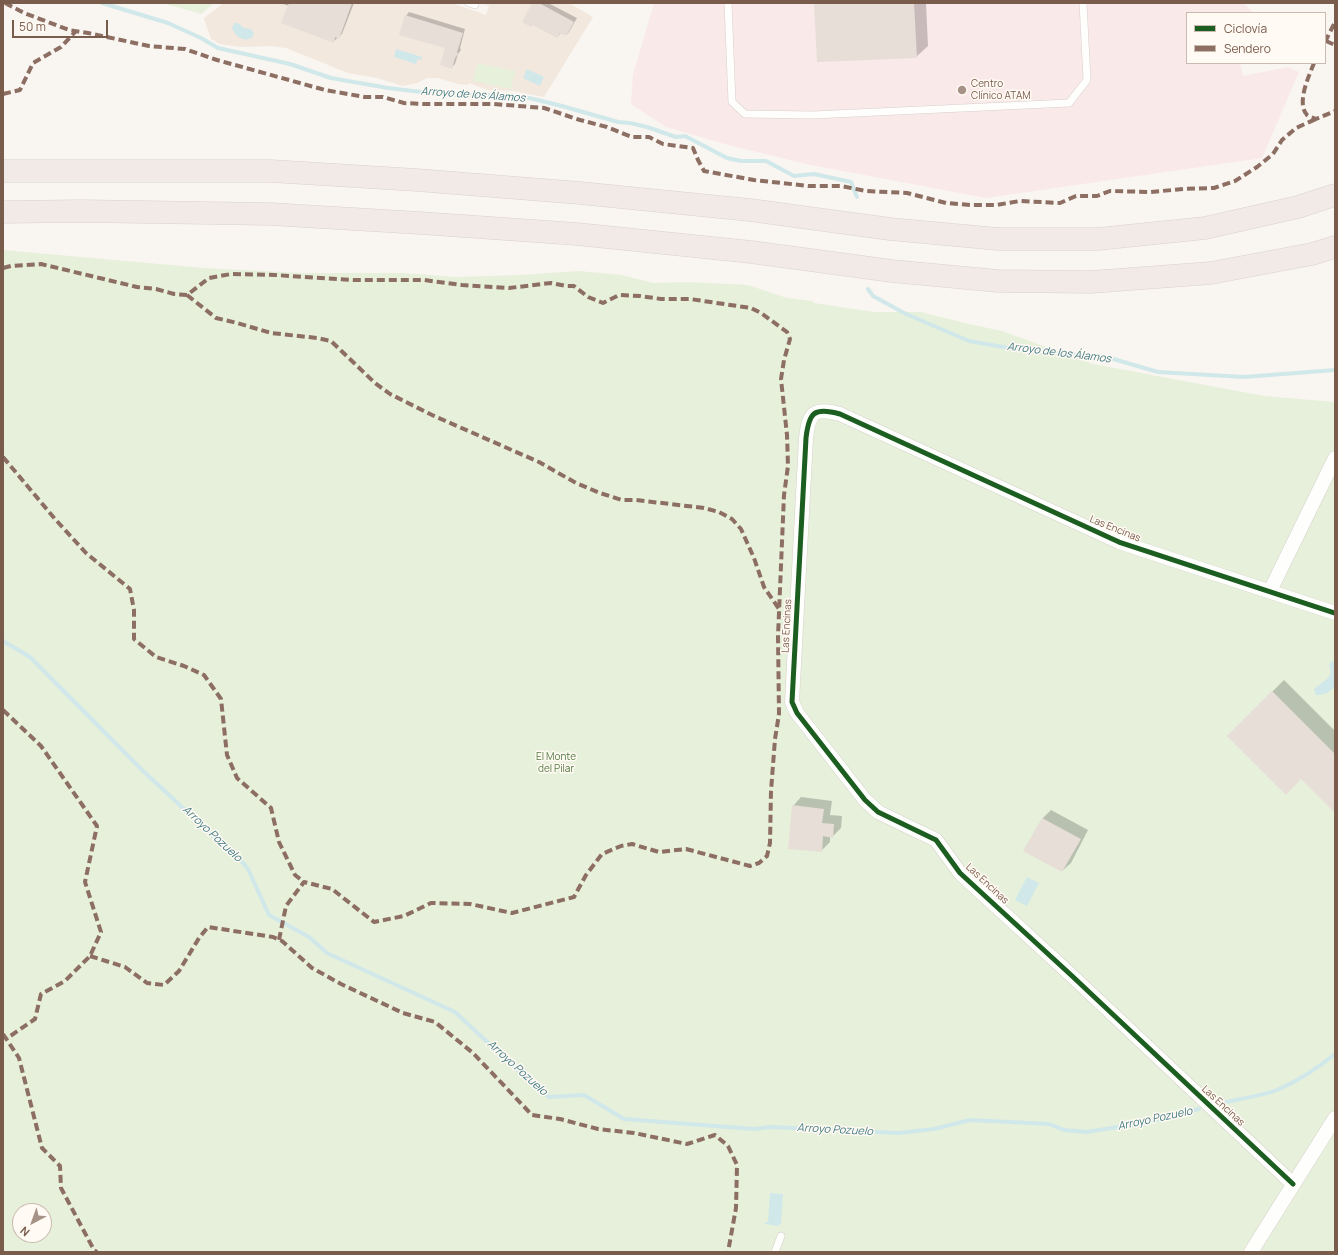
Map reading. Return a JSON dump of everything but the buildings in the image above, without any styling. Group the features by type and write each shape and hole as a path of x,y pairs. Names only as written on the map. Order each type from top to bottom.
{"highway":[{"path":"3,171 271,171 417,180 580,193 750,210 890,229 998,239 1098,239 1205,228 1298,207 1335,195"},
{"path":"3,212 81,211 262,214 420,222 585,234 751,252 892,271 998,281 1091,282 1211,273 1312,254 1335,247"}],"street":[{"name":"Las Encinas","path":"1293,1184 1072,975 960,873 936,840 878,812 869,804 797,713 792,702 806,438 810,421 812,416 819,411 829,411 840,414 1119,542 1335,613"},
{"path":"1270,592 1335,458"},
{"path":"1251,1252 1335,1118"}],"lane":[{"path":"728,3 732,102 745,114 813,115 1069,103 1087,80 1083,3"},
{"path":"775,1252 781,1236"}],"shaded area":[{"path":"224,3 452,3 486,15 489,6 484,4 486,3 569,3 593,17 544,97 513,91 488,90 469,83 468,85 458,84 438,78 427,78 417,83 403,86 377,78 348,73 286,48 270,46 241,47 220,44 211,39 204,18"},
{"name":"Centro Clínico ATAM","path":"654,3 1244,3 1252,12 1186,12 1186,64 1240,64 1243,76 1288,67 1299,72 1262,158 986,198 811,165 728,145 666,127 631,104 633,75"}],"green space":[{"path":"163,3 214,3 201,14"},
{"path":"477,63 515,71 511,89 473,81"},
{"name":"El Monte del Pilar","path":"3,250 204,268 302,273 403,273 456,277 579,271 622,275 653,283 689,282 748,285 787,298 813,301 814,303 874,312 921,312 1002,331 1093,364 1264,396 1335,402 1335,1252 3,1252"}],"water":[{"path":"235,23 238,23 244,28 251,29 254,33 252,38 240,38 232,28"},
{"path":"396,49 422,57 421,60 418,59 416,64 394,57"},
{"path":"527,69 544,77 540,86 523,78"},
{"path":"1332,660 1335,663 1335,688 1325,694 1316,695 1314,689 1328,678 1331,672 1329,666"},
{"path":"1027,877 1039,883 1027,906 1015,900"},
{"path":"770,1193 783,1194 781,1224 779,1224 779,1226 765,1224 765,1222 768,1222"}],"waterway":[{"name":"Arroyo de los Álamos","path":"102,3 168,23 201,38 218,48 290,64 331,78 388,88 430,93 453,95 495,95 529,98 618,122 647,127 676,137 685,136 727,158 741,161 766,161 794,176 814,174 851,182 857,197"},
{"name":"Arroyo de los Álamos","path":"868,289 873,296 906,314 969,341 1026,351 1103,356 1158,372 1244,377 1335,370"},
{"name":"Arroyo Pozuelo","path":"3,641 30,657 141,769 226,848 238,857 248,869 269,915 309,937 327,953 455,1012 549,1097 584,1095 624,1119 754,1129 770,1127 898,1133 934,1129 970,1120 1049,1124 1064,1130 1087,1132 1148,1122 1199,1109"},
{"name":"Arroyo Pozuelo","path":"1222,1103 1257,1096 1277,1090 1308,1074 1335,1054"}],"marked path":[{"path":"5,3 24,13 69,30 149,46 185,49 217,60 325,90 365,97 383,97 404,103 494,104 544,108 607,127 632,137 649,137 663,144 693,148 704,171 754,180 809,186 841,186 866,191 907,193 946,203 971,205 996,205 1020,201 1060,203 1076,196 1097,196 1110,191 1151,192 1214,188 1235,181 1257,167 1273,154 1282,140 1296,128 1316,119"},
{"path":"1326,40 1335,22"},
{"path":"3,94 20,90 33,63 61,47 76,31"},
{"path":"1326,41 1335,45"},
{"path":"1314,64 1304,89 1304,110 1308,116 1316,119 1335,111"},
{"path":"3,268 41,264 137,287 187,295 209,278 231,274 354,280 424,280 462,285 509,288 551,283 574,286 588,297 603,303 619,295 661,299 690,299 751,308 761,313 787,332 790,339 784,360 781,379 787,435 788,466 784,495 778,636 779,714 775,739 771,791 770,843 767,856 759,863 750,866 686,849 659,852 632,844 621,846 602,854 586,875 574,897 512,913 470,904 431,903 404,916 374,922 332,889 304,882 286,906 279,940"},
{"path":"187,295 216,318 271,333 331,341 375,383 390,394 432,415 539,462 576,483 600,493 622,500 636,500 704,508 719,512 732,519 741,529 754,558 764,587 779,609"},
{"path":"3,457 55,519 86,553 130,589 134,610 134,639 156,657 184,666 204,675 221,699 227,755 237,778 271,808 279,842 295,875 304,882"},
{"path":"3,710 41,746 97,826 85,882 101,932 90,956 65,981 41,994 35,1019 6,1039"},
{"path":"90,956 125,967 147,983 164,985 179,971 199,938 208,927 273,937 282,941 312,968 341,984 403,1013 435,1022 473,1053 532,1115 560,1119 598,1129 634,1133 687,1144 715,1135 728,1146 737,1165 736,1208 728,1252"},
{"path":"3,1034 19,1058 42,1148 60,1166 61,1188 94,1250 97,1252"}],"cycle path":[{"path":"1293,1184 1071,975 960,873 936,840 878,812 865,800 797,713 792,702 806,438 809,422 811,417 819,412 824,411 840,414 1119,542 1335,613"}],"place":[{"name":"Centro Clínico ATAM","path":"962,90"}]}
